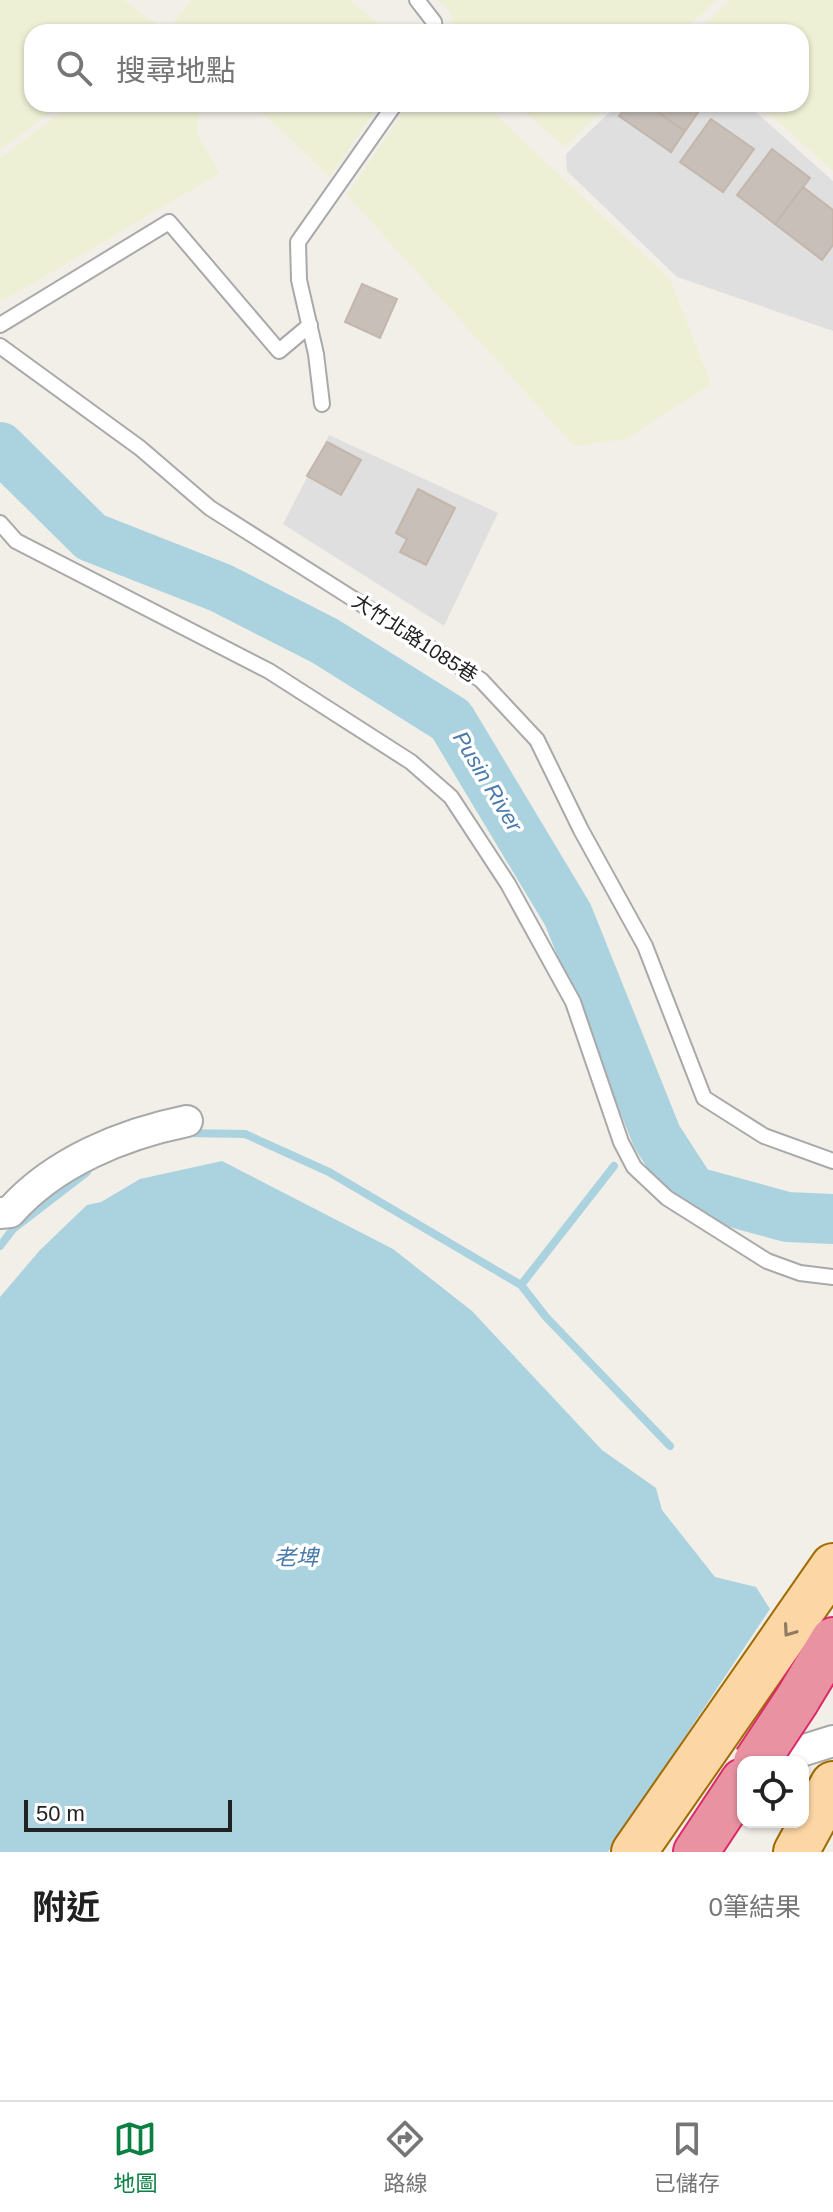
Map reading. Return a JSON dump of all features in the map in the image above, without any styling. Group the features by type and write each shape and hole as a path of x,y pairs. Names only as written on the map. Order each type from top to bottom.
{"highway":[{"path":"760,1756 833,1640"},
{"path":"696,1852 737,1789"}],"main road":[{"path":"634,1852 833,1566"},
{"path":"725,1724 760,1756"},
{"path":"796,1852 833,1784"}],"street":[{"path":"0,1213 10,1212 24,1195 54,1174 109,1144 187,1121"},
{"path":"785,1756 833,1741"},
{"path":"675,1852 721,1798 737,1785"}],"lane":[{"path":"417,0 434,24"},
{"path":"322,404 310,325 299,280 298,242 389,112"},
{"path":"0,325 169,222 279,351 310,325"},
{"name":"大竹北路1085巷","path":"0,346 140,448 210,508 481,680 537,740 645,946 704,1098 764,1136 833,1161"},
{"path":"0,523 16,541 269,671 411,762 451,797 508,884 573,1002 621,1142 634,1167 667,1198 767,1261 800,1273 833,1277"}],"shaded area":[{"path":"610,112 756,112 833,181 833,331 677,277 567,171 566,154"},
{"path":"329,435 498,513 444,626 283,524"}],"green space":[{"path":"0,0 123,0 157,24 24,24 24,112 51,112 0,150"},
{"path":"191,0 350,0 378,24 173,24"},
{"path":"438,0 716,0 691,24 453,24 450,11"},
{"path":"729,0 833,0 833,171 767,112 809,112 809,24 705,24"},
{"path":"61,112 199,112 197,134 220,173 3,301 0,299 0,158"},
{"path":"262,112 374,112 330,177"},
{"path":"404,112 493,112 670,279 711,384 626,439 574,446 347,195"},
{"path":"524,112 601,112 565,147"}],"water":[{"name":"老埤","path":"222,1161 393,1249 472,1311 602,1450 656,1488 662,1510 715,1577 756,1587 770,1609 608,1852 0,1852 0,1297 40,1250 87,1205 101,1202 140,1179"}],"building":[{"path":"622,112 658,112 685,131 671,152 619,116"},
{"path":"658,112 698,112 685,131"},
{"path":"711,119 754,149 723,192 680,162"},
{"path":"772,149 810,178 775,224 737,195"},
{"path":"803,187 833,210 833,245 822,260 775,224"},
{"path":"362,284 397,299 380,338 345,322"},
{"path":"327,442 361,460 341,495 307,476"},
{"path":"418,489 455,508 426,565 400,552 407,539 396,533"}],"waterway":[{"name":"Pusin River","path":"0,447 91,537 221,588 325,641 451,720 568,915 657,1137 692,1191 787,1217 833,1219"},
{"path":"184,1133 245,1134 329,1172 521,1285 614,1166"},
{"path":"0,1246 13,1229 87,1172"},
{"path":"521,1285 546,1317 670,1446"}]}
